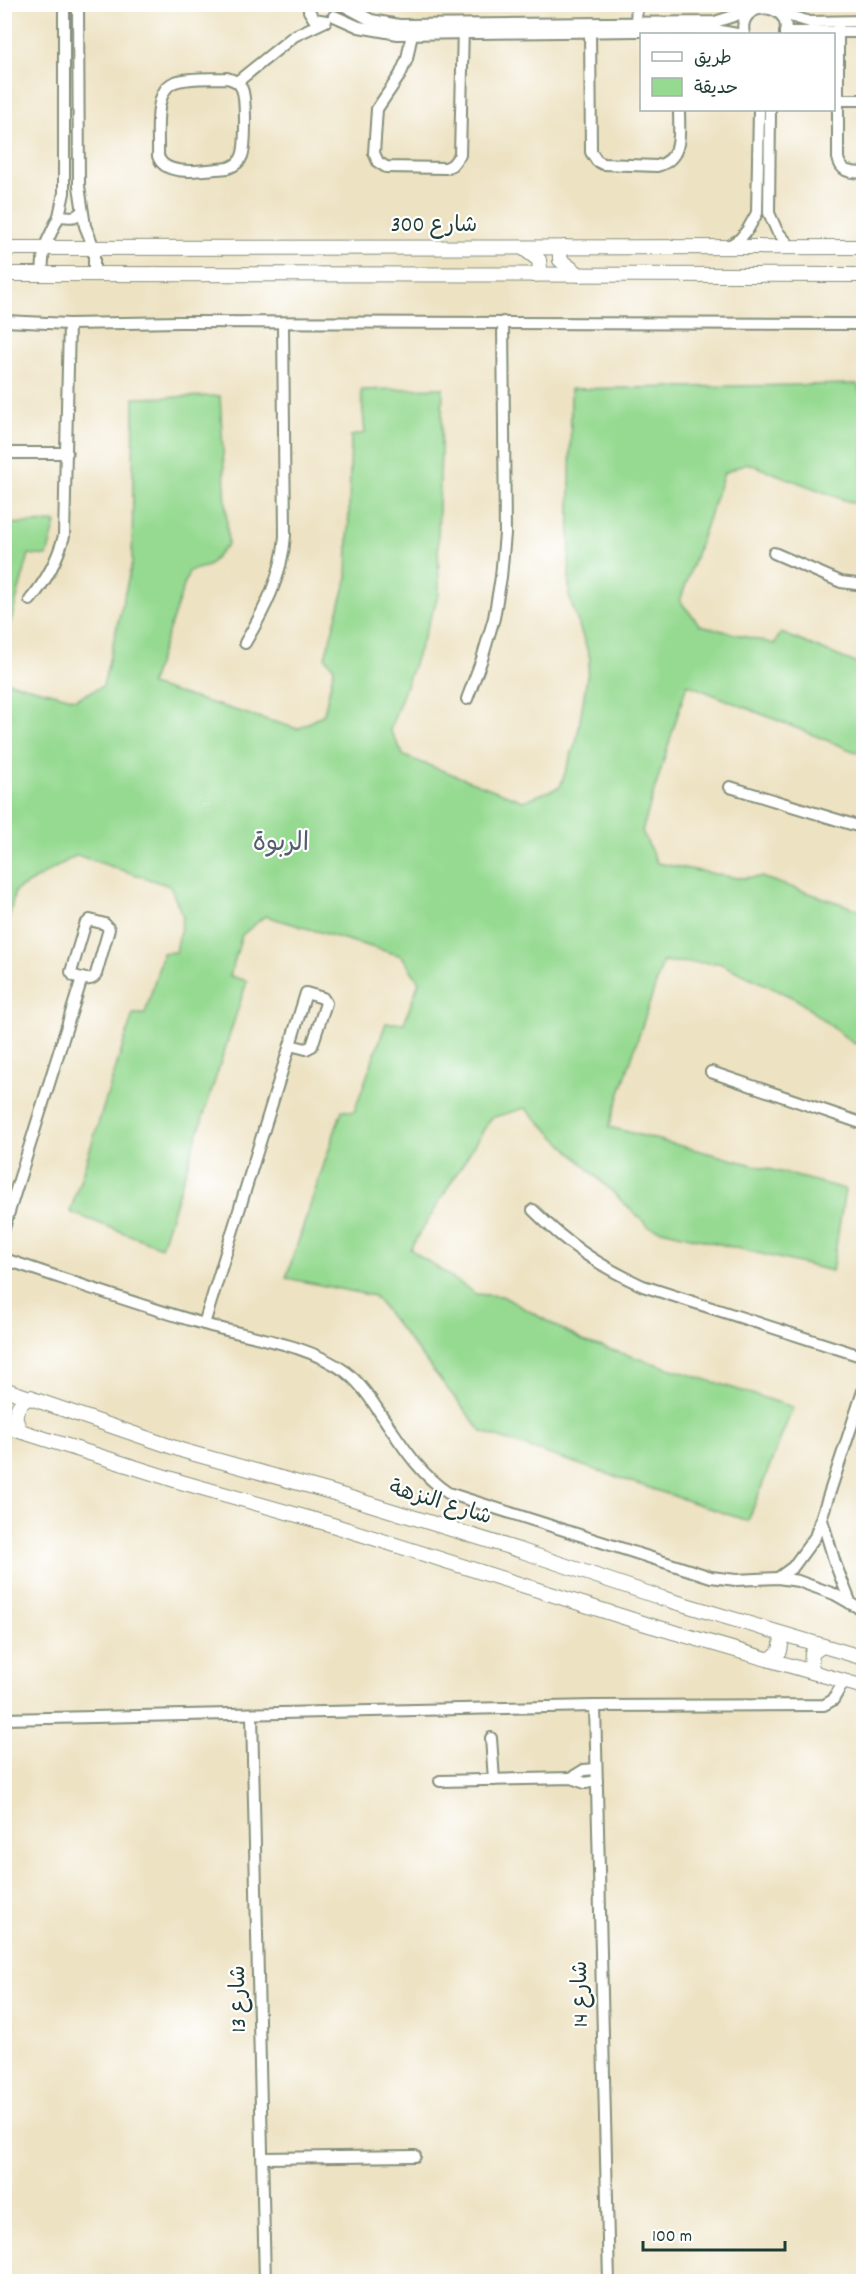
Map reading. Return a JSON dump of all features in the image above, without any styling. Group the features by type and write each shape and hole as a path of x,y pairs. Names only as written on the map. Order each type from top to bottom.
{"main road":[{"path":"565,247 560,253 560,260 580,275"},
{"name":"شارع 300","path":"4,248 864,247"},
{"path":"523,248 539,260 540,269 534,274"},
{"path":"4,274 864,275"},
{"name":"شارع النزهة","path":"4,1389 184,1451 394,1511 662,1598 864,1658"},
{"path":"22,1432 15,1416 17,1407 23,1400 31,1397"},
{"path":"4,1426 181,1482 340,1527 649,1625 864,1687"},
{"path":"771,1659 780,1651 782,1638 779,1633"},
{"path":"814,1672 810,1660 816,1648 822,1646"}],"street":[{"path":"42,273 44,248 59,216 64,193 64,4"},
{"path":"78,4 79,186 85,226 94,248 94,273"},
{"path":"237,82 294,36 329,19 336,4"},
{"path":"341,4 371,20 412,29"},
{"path":"636,22 637,4"},
{"path":"309,5 311,15 319,21 329,19 372,30 590,27 715,30 732,33"},
{"path":"294,36 309,5"},
{"path":"590,27 636,22 681,29 715,22 763,6 778,9 810,22 864,32"},
{"path":"744,33 743,23 753,8"},
{"path":"778,9 785,22 785,33 838,27 864,21"},
{"path":"64,27 78,26"},
{"path":"590,27 591,152 597,161 603,164 657,166 664,164 674,156 678,147 679,111"},
{"path":"838,27 838,163 849,172 864,172"},
{"path":"412,29 407,59 400,75 377,109 374,153 378,162 386,167 446,168 452,165 460,155 463,28"},
{"path":"227,78 237,82 243,92 244,149 238,162 228,168 177,171 162,165 158,156 159,102 166,87 180,81 227,78"},
{"path":"838,100 864,100"},
{"path":"729,246 740,238 753,221 758,204 759,111"},
{"path":"770,111 768,202 772,222 783,240 790,246"},
{"path":"59,216 77,217 82,212"},
{"path":"753,221 762,225 772,222"},
{"path":"4,321 69,324 503,322 864,324"},
{"path":"467,699 491,629 501,577 505,534 503,322"},
{"path":"245,643 264,611 283,557 285,536 283,323"},
{"path":"30,600 46,581 64,536 69,324"},
{"path":"4,453 67,453"},
{"path":"774,553 841,582 864,585"},
{"path":"730,787 864,828"},
{"path":"90,920 105,924 109,929 96,974 90,980 82,978 74,976 71,972 85,925 90,920"},
{"path":"4,1228 82,978"},
{"path":"204,1324 306,993 323,998 326,1003 312,1046 306,1049 290,1045"},
{"path":"711,1072 864,1124"},
{"path":"533,1210 557,1234 584,1254 612,1272 643,1286 864,1357"},
{"path":"4,1259 204,1324 311,1352 331,1361 349,1374 364,1390 416,1465 430,1481 448,1493 711,1577 736,1581 778,1578 816,1587 864,1611"},
{"path":"778,1578 805,1553 822,1520 864,1388"},
{"path":"854,1420 864,1414"},
{"path":"822,1520 851,1604"},
{"path":"4,1719 595,1706 824,1705 833,1700 844,1681"},
{"name":"شارع 14","path":"595,1706 609,2282"},
{"name":"شارع 13","path":"252,1715 265,2282"},
{"path":"491,1738 494,1780"},
{"path":"440,1781 571,1778 584,1770 597,1775"},
{"path":"263,2158 415,2156"}],"green space":[{"path":"857,384 863,401 863,507 747,463 724,473 680,601 700,625 774,644 781,633 863,666 863,755 687,684 642,831 657,863 737,878 761,877 863,911 863,1045 853,1043 796,999 719,963 663,962 609,1127 845,1189 832,1271 649,1227 525,1108 491,1118 410,1249 476,1294 502,1296 583,1341 793,1407 748,1521 482,1432 374,1296 286,1278 342,1110 354,1112 386,1023 404,1023 419,982 402,956 265,916 242,935 230,976 247,981 161,1247 70,1212 133,1014 145,1014 163,953 176,952 183,917 170,886 77,855 15,891 5,935 5,681 76,699 103,686 132,563 134,398 220,396 228,544 208,566 189,571 150,685 298,729 324,714 334,668 325,657 347,579 351,436 365,433 361,390 443,388 438,537 439,594 390,730 404,756 523,801 560,787 577,739 590,658 569,596 571,389"},
{"path":"56,522 47,556 29,554 5,642 5,524"}],"district":[{"name":"الربوة","path":"281,844"}]}
